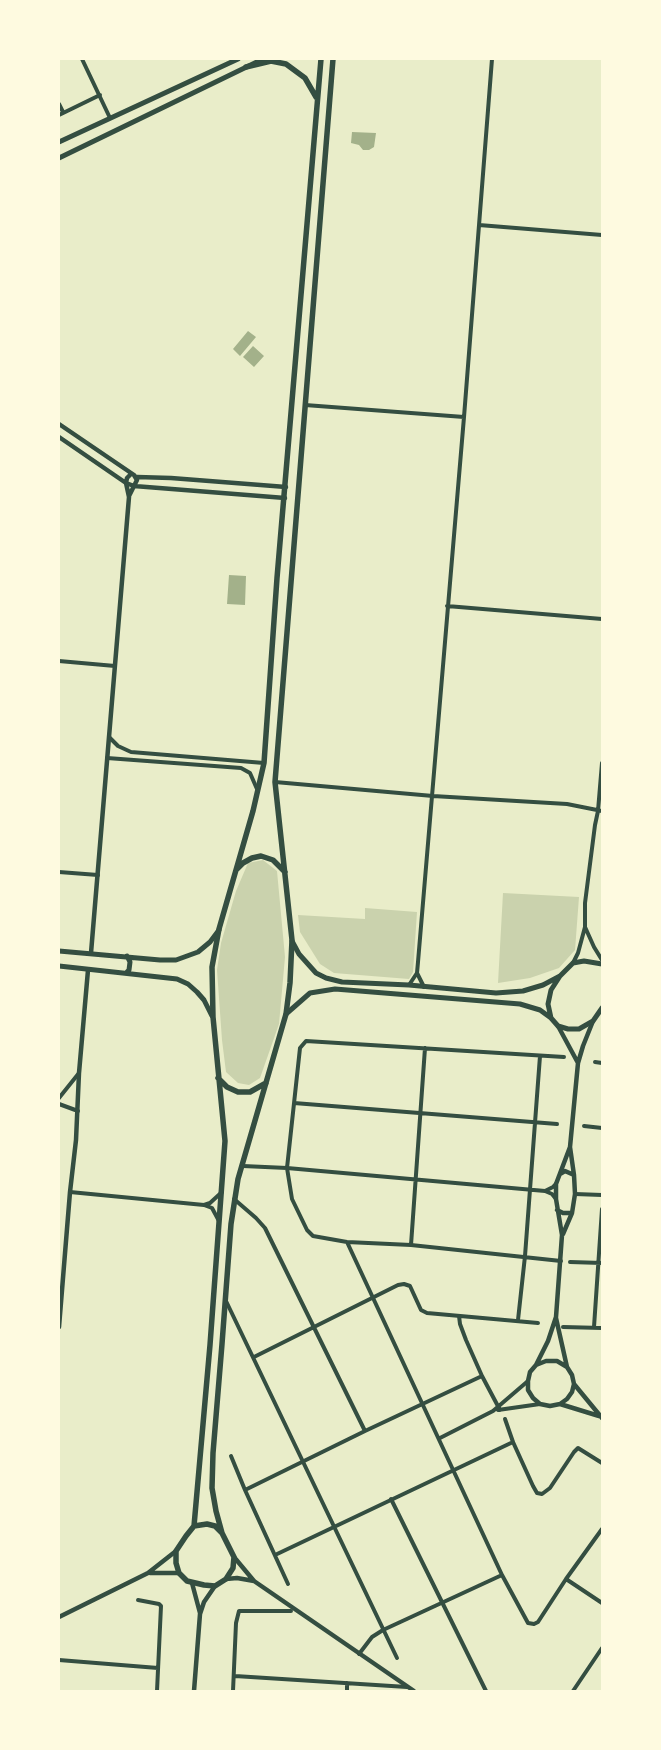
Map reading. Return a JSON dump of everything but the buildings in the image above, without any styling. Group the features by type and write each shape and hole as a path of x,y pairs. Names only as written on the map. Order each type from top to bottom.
{"main road":[{"path":"59,142 238,59"},
{"path":"59,158 262,59"},
{"path":"321,59 264,763 253,811 219,929 212,968 213,1017 225,1141 222,1192 194,1526 176,1551 176,1563 179,1574 192,1583 214,1586 226,1579 233,1568 234,1557 222,1533 212,1488 212,1453 226,1299 230,1224 234,1199 286,1014 290,983 292,940 275,782 333,59"},
{"path":"246,67 272,61 286,64 305,78 317,100"},
{"path":"178,87 179,94 184,97"},
{"path":"162,94 167,97 168,104"},
{"path":"306,232 319,234"},
{"path":"305,254 311,251 317,254"},
{"path":"284,514 288,517 296,515"},
{"path":"282,530 289,528 295,531"},
{"path":"236,870 252,858 260,856 273,860 285,872"},
{"path":"60,952 176,960 205,947 219,929"},
{"path":"292,940 308,966 326,978 342,982 409,985 496,993 523,991 543,985 560,976"},
{"path":"127,956 130,962 127,972"},
{"path":"552,1018 548,1004 551,990 560,976 573,963 584,961 602,962"},
{"path":"59,966 177,979 188,984 204,1000 213,1017"},
{"path":"286,1014 310,993 335,989 520,1004 540,1010 552,1018 558,1026 568,1029 579,1029 593,1021 602,1008"},
{"path":"218,1078 227,1087 238,1092 250,1092 266,1083"},
{"path":"210,1345 222,1344"},
{"path":"194,1526 206,1524 215,1526 222,1533"}],"street":[{"path":"82,59 110,118"},
{"path":"409,985 417,973 433,796 492,59"},
{"path":"59,104 61,114 100,95"},
{"path":"479,225 602,235"},
{"path":"305,405 464,417"},
{"path":"59,424 137,477 286,487"},
{"path":"59,437 126,483 134,486 285,498"},
{"path":"91,954 129,497 126,483 127,478 131,474"},
{"path":"129,497 137,477"},
{"path":"207,492 210,488 209,481"},
{"path":"447,606 602,619"},
{"path":"59,661 115,666"},
{"path":"109,736 118,746 131,752 264,763"},
{"path":"107,758 241,768 250,773 257,790"},
{"path":"602,763 600,811 595,825 585,903 586,934 602,962"},
{"path":"275,782 433,796 567,804 600,811"},
{"path":"59,872 98,874"},
{"path":"573,963 586,934"},
{"path":"59,1327 60,1294 76,1140 79,1073 88,970"},
{"path":"417,973 424,987"},
{"path":"562,1235 572,1213 575,1194 570,1147 578,1063 593,1021"},
{"path":"558,1026 578,1063"},
{"path":"561,1261 411,1245 347,1242 313,1236 307,1230 292,1199 288,1168 300,1048 306,1041 564,1057"},
{"path":"411,1245 425,1048"},
{"path":"518,1320 525,1256 540,1056"},
{"path":"594,1062 602,1063"},
{"path":"59,1097 79,1073"},
{"path":"294,1103 557,1124"},
{"path":"59,1104 78,1111"},
{"path":"584,1126 602,1128"},
{"path":"540,1404 528,1390 528,1381 530,1372 536,1365 548,1341 556,1317 562,1235 557,1210 556,1184 570,1147"},
{"path":"243,1166 288,1168 545,1190 556,1184"},
{"path":"559,1174 565,1171 574,1175"},
{"path":"545,1190 556,1198"},
{"path":"70,1192 204,1205 212,1208 219,1223"},
{"path":"204,1205 210,1203 222,1192"},
{"path":"575,1194 602,1195"},
{"path":"234,1199 265,1228 364,1431"},
{"path":"594,1327 600,1263 602,1209"},
{"path":"557,1210 563,1213 572,1213"},
{"path":"347,1242 372,1299 440,1438 502,1575 528,1623 534,1624 540,1620 566,1579 602,1529"},
{"path":"570,1262 600,1263"},
{"path":"254,1357 398,1285 404,1284 410,1286 420,1310 423,1312 538,1323"},
{"path":"226,1299 397,1658"},
{"path":"459,1316 463,1333 499,1408"},
{"path":"499,1408 560,1404 572,1392 574,1384 572,1375 567,1367 556,1317"},
{"path":"563,1327 602,1328"},
{"path":"536,1365 546,1361 557,1361 567,1367"},
{"path":"245,1490 422,1403 482,1376"},
{"path":"440,1438 499,1408 528,1381"},
{"path":"574,1384 602,1417"},
{"path":"560,1404 602,1417"},
{"path":"505,1419 513,1442 537,1493 545,1493 550,1488 578,1448 602,1463"},
{"path":"275,1555 513,1442"},
{"path":"231,1456 288,1584"},
{"path":"391,1499 444,1602 486,1691"},
{"path":"59,1617 148,1574 176,1551"},
{"path":"234,1557 254,1581 414,1691"},
{"path":"148,1574 160,1572 179,1574"},
{"path":"359,1654 372,1637 383,1630 502,1575"},
{"path":"226,1579 238,1578 254,1581"},
{"path":"566,1579 602,1603"},
{"path":"192,1583 200,1614"},
{"path":"194,1691 200,1614 204,1602 214,1586"},
{"path":"138,1600 161,1606 157,1691"},
{"path":"234,1691 236,1623 239,1612 291,1611"},
{"path":"573,1691 602,1648"},
{"path":"59,1660 158,1668"},
{"path":"235,1676 408,1687"},
{"path":"347,1683 347,1691"}],"shaded area":[{"path":"352,132 376,133 374,147 369,150 363,150 359,145 351,143"},
{"path":"248,331 256,337 240,356 233,349"},
{"path":"253,346 264,356 254,367 243,357"},
{"path":"229,575 246,576 245,605 227,604"},
{"path":"263,860 277,871 285,957 279,1024 260,1078 249,1085 238,1083 226,1072 217,970 221,943 236,891 248,863"},
{"path":"503,893 579,897 575,950 559,968 530,978 498,983"},
{"path":"365,908 417,912 413,972 409,979 334,973 320,964 300,932 298,915 365,919"}]}
